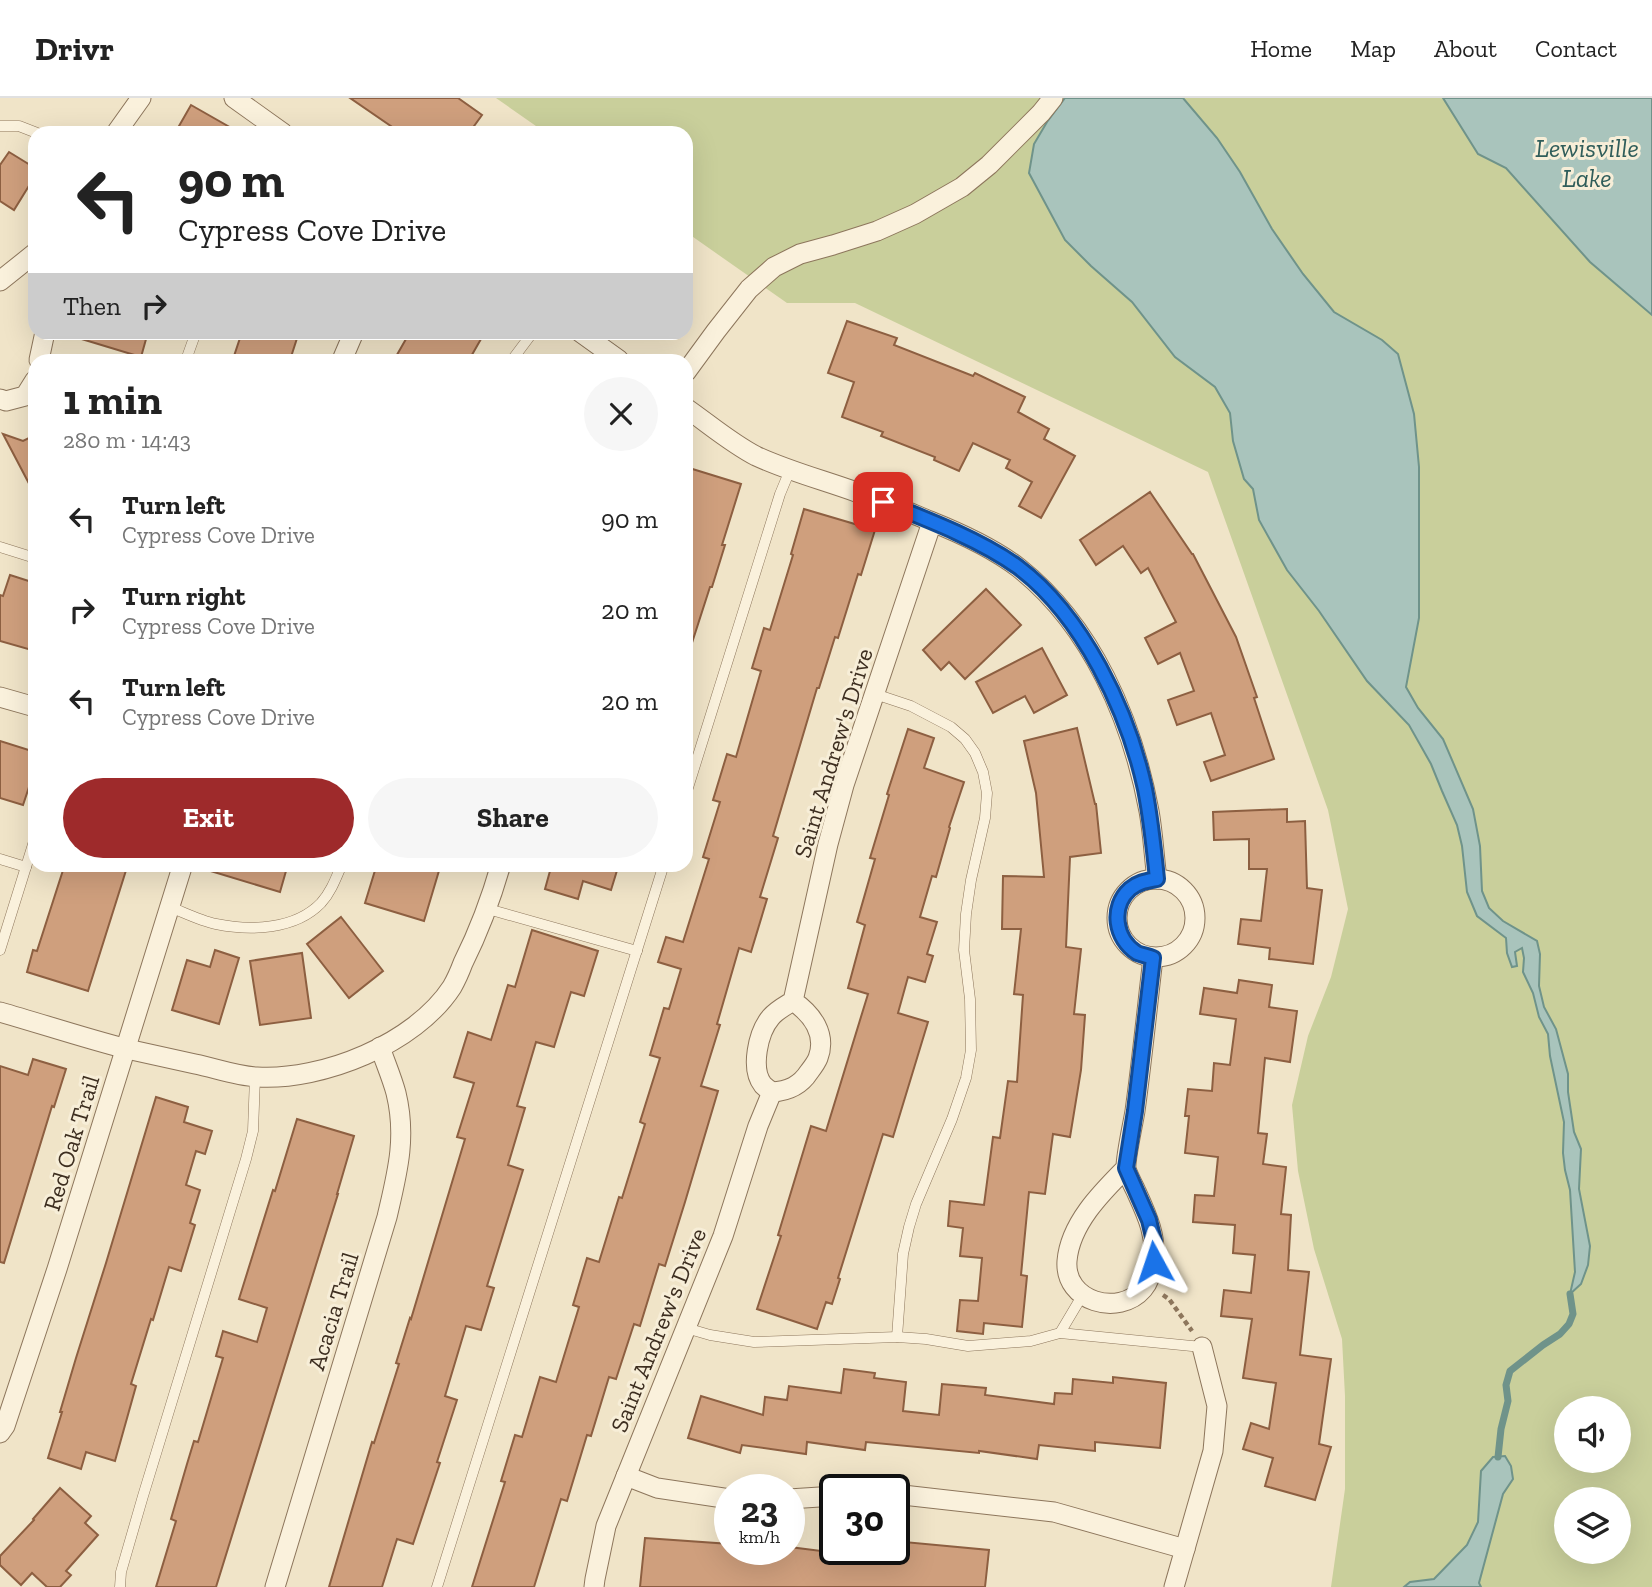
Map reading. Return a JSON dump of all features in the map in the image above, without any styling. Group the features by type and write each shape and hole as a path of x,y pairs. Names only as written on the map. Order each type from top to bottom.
{"street":[{"path":"121,126 141,98"},
{"path":"234,98 272,126"},
{"path":"693,362 749,289 774,267 800,254 877,231 915,215 962,187 989,164 1053,98"},
{"path":"0,281 28,259"},
{"path":"590,340 610,354"},
{"path":"0,399 6,401 25,396 28,391"},
{"path":"693,413 755,455 932,522 988,549 1018,567 1055,600 1100,667 1136,753 1150,814 1157,879"},
{"name":"Saint Andrew's Drive","path":"793,1001 844,785 932,522"},
{"path":"0,697 28,705"},
{"name":"Red Oak Trail","path":"2,1427 61,1256 181,872"},
{"path":"0,1012 127,1049 255,1077 281,1077 321,1070 348,1062 400,1037 446,994 474,943 499,872"},
{"path":"1157,879 1172,882 1185,891 1193,905 1196,920 1192,935 1182,948 1169,956 1153,958 1139,954 1127,945 1119,932 1117,917 1121,902 1129,890 1142,882 1157,879"},
{"path":"1126,1168 1095,1202 1080,1225 1071,1244 1067,1262 1068,1277 1073,1287 1082,1296 1107,1303 1124,1302 1138,1296 1148,1284 1154,1262 1154,1241 1149,1220 1126,1168 1153,958"},
{"path":"793,1001 805,1009 817,1026 821,1043 818,1058 796,1086 784,1092 772,1092 762,1084 757,1072 759,1044 770,1018 793,1001"},
{"name":"Acacia Trail","path":"275,1587 387,1217 399,1164 401,1128 398,1105 380,1047"},
{"name":"Saint Andrew's Drive","path":"594,1587 606,1526 723,1236 758,1126 772,1092"},
{"path":"1174,1587 1213,1451 1217,1406 1202,1347"},
{"path":"626,1476 657,1488 714,1497"},
{"path":"910,1496 1054,1512 1185,1549"}],"lane":[{"path":"0,126 19,126 28,130"},
{"path":"693,772 780,494 790,470"},
{"path":"0,547 28,556"},
{"path":"875,694 911,706 951,727 965,739 983,772 987,793 985,818 966,914 964,950 970,999 971,1049 968,1069 952,1119 909,1227 903,1254 897,1337"},
{"path":"0,859 26,867"},
{"path":"0,950 28,861"},
{"path":"170,907 214,924 250,929 267,927 289,922 320,904 339,872"},
{"path":"437,1587 662,872"},
{"path":"488,909 637,951"},
{"path":"120,1587 121,1572 143,1496 246,1159 253,1131 255,1077"},
{"path":"1059,1333 1082,1296"},
{"path":"686,1328 754,1342 897,1337 968,1346 1031,1341 1059,1333 1202,1347"}],"path":[{"path":"1148,1284 1169,1299 1202,1347"}],"green space":[{"path":"496,98 1443,98 1478,154 1506,168 1590,262 1652,315 1652,1587 1331,1587 1345,1489 1342,1339 1314,1249 1298,1171 1292,1105 1308,1036 1331,977 1348,909 1328,810 1208,472 855,303 787,303 693,237 693,126 536,126"}],"water":[{"path":"1065,98 1183,98 1217,138 1272,229 1334,312 1382,340 1398,354 1414,414 1419,467 1419,618 1406,687 1418,708 1443,739 1473,809 1480,846 1482,891 1489,908 1503,921 1537,941 1540,954 1539,986 1544,1007 1556,1029 1568,1074 1574,1132 1581,1149 1579,1189 1590,1246 1588,1265 1581,1284 1570,1294 1575,1272 1570,1190 1563,1153 1564,1122 1548,1034 1523,972 1522,948 1515,952 1517,966 1512,967 1506,938 1477,916 1467,892 1457,825 1431,764 1409,725 1367,681 1287,570 1259,520 1253,489 1244,479 1233,441 1230,413 1215,387 1175,357 1132,302 1065,240 1029,173 1034,144"},
{"name":"Lewisville Lake","path":"1443,98 1652,98 1652,315 1590,262 1506,168 1478,154"},
{"path":"1505,1456 1511,1466 1513,1479 1503,1494 1479,1583 1481,1587 1404,1587 1410,1582 1434,1579 1467,1545 1478,1522 1481,1471 1493,1457"}],"building":[{"path":"350,98 458,98 482,115 474,126 391,126"},
{"path":"191,105 228,126 179,126"},
{"path":"9,152 28,164 28,187 14,210 0,201 0,165"},
{"path":"847,321 897,338 894,345 973,376 975,373 1025,397 1018,412 1049,429 1044,439 1075,456 1041,518 1019,506 1032,482 1006,468 1010,460 973,443 959,471 934,460 935,457 881,436 883,432 842,417 854,382 828,373"},
{"path":"85,340 146,340 142,354 131,354"},
{"path":"239,340 296,340 292,354 235,354"},
{"path":"405,340 480,340 472,354 397,354"},
{"path":"3,434 23,441 28,438 28,482"},
{"path":"693,469 741,484 722,545 725,545 693,640"},
{"path":"1150,492 1193,554 1236,637 1257,697 1254,698 1274,759 1211,781 1204,762 1225,755 1211,713 1177,725 1168,700 1194,691 1180,653 1158,664 1145,638 1176,622 1148,568 1141,573 1123,546 1096,565 1080,540"},
{"path":"804,509 875,530 838,638 835,637 817,688 773,836 778,838 760,897 767,899 751,952 739,948 717,1024 720,1025 701,1086 718,1091 685,1202 665,1266 659,1264 640,1326 634,1324 616,1379 609,1377 591,1436 587,1435 567,1501 561,1499 534,1587 472,1587 505,1482 501,1481 515,1435 522,1437 540,1377 556,1382 579,1307 573,1305 587,1258 599,1262 645,1124 640,1122 660,1058 650,1055 664,1008 669,1009 681,969 658,962 666,937 683,942 709,859 703,857 720,802 713,800 727,754 736,757 761,671 752,668 764,628 770,630"},
{"path":"10,575 28,581 28,649 0,641 0,595 3,596"},
{"path":"986,589 1021,625 965,679 949,662 941,670 923,650"},
{"path":"1042,648 1067,695 1034,713 1025,696 993,713 976,682"},
{"path":"1077,728 1096,804 1101,853 1070,857 1066,947 1081,949 1074,1014 1085,1015 1081,1070 1070,1137 1053,1134 1045,1194 1029,1192 1021,1275 1027,1276 1022,1327 984,1323 983,1334 957,1331 960,1300 978,1301 982,1258 960,1256 963,1228 948,1226 950,1201 984,1205 993,1137 1000,1138 1008,1081 1017,1082 1023,995 1014,994 1021,929 1002,929 1003,876 1044,877 1036,793 1024,741"},
{"path":"908,729 934,738 924,768 964,782 936,877 932,876 920,917 937,922 927,954 933,956 925,982 908,977 898,1013 928,1022 893,1137 883,1134 832,1304 826,1302 817,1329 757,1309 781,1236 778,1235 811,1126 826,1131 868,994 848,988 865,925 857,922 875,859 870,858"},
{"path":"0,741 28,750 28,790 23,805 0,798"},
{"path":"1287,809 1287,822 1305,821 1307,888 1322,890 1313,964 1269,959 1270,948 1238,944 1241,919 1261,921 1267,869 1249,869 1249,839 1214,840 1213,812"},
{"path":"62,872 125,872 88,991 27,972 33,950 37,951"},
{"path":"214,872 286,872 280,892"},
{"path":"375,872 439,872 424,921 365,903"},
{"path":"550,872 617,872 611,890 583,881 578,899 545,889"},
{"path":"341,917 383,971 349,998 307,944"},
{"path":"532,930 598,951 584,996 571,992 554,1047 536,1042 517,1106 525,1108 508,1165 523,1170 487,1286 494,1288 481,1330 466,1326 445,1396 457,1400 437,1462 440,1463 413,1544 397,1539 382,1587 329,1587 372,1442 374,1443 399,1364 396,1363 465,1139 457,1137 474,1083 454,1077 468,1032 491,1040 508,985 515,987"},
{"path":"215,950 239,958 219,1024 172,1010 187,960 210,967"},
{"path":"302,953 311,1018 260,1025 250,961"},
{"path":"1239,980 1272,985 1269,1007 1297,1011 1290,1062 1265,1058 1258,1133 1267,1134 1263,1164 1286,1167 1281,1214 1291,1215 1288,1270 1309,1272 1300,1355 1331,1359 1319,1444 1331,1447 1315,1500 1265,1486 1273,1458 1243,1449 1251,1423 1269,1429 1276,1383 1243,1378 1252,1319 1221,1316 1224,1290 1251,1293 1255,1255 1233,1253 1235,1225 1193,1222 1195,1195 1214,1196 1218,1157 1185,1153 1189,1116 1185,1116 1188,1089 1212,1091 1214,1063 1230,1065 1236,1019 1200,1014 1204,988 1237,993"},
{"path":"33,1059 66,1069 4,1263 0,1262 0,1066 28,1075"},
{"path":"156,1097 188,1107 184,1122 212,1131 205,1154 196,1151 186,1185 200,1190 190,1223 195,1225 181,1271 169,1267 153,1320 151,1319 131,1384 136,1386 115,1461 86,1452 81,1469 48,1458"},
{"path":"297,1119 354,1136 338,1194 216,1587 156,1587 176,1521 171,1519 187,1464 194,1441 198,1442 223,1358 216,1356 223,1331 257,1342 267,1308 239,1299"},
{"path":"844,1369 875,1373 874,1378 906,1382 903,1411 939,1415 942,1384 986,1388 985,1395 1054,1404 1055,1393 1072,1394 1073,1379 1113,1383 1113,1377 1166,1383 1160,1448 1095,1442 1095,1451 1039,1445 1037,1459 979,1451 866,1442 865,1450 807,1442 806,1454 742,1445 740,1453 688,1438 701,1396 763,1415 765,1397 787,1400 789,1386 841,1393"},
{"path":"60,1488 91,1516 85,1523 98,1535 66,1571 71,1575 60,1587 47,1587 32,1573 21,1585 0,1565 0,1556"},
{"path":"645,1538 714,1543 714,1565 805,1565 805,1549 819,1551 819,1565 910,1565 910,1543 989,1550 985,1587 640,1587"}],"waterway":[{"path":"1498,1457 1508,1401 1506,1385 1510,1371 1560,1334 1569,1324 1573,1314 1570,1294"}],"route":[{"path":"883,502 988,549 1018,567 1055,600 1100,667 1136,753 1150,814 1157,879 1142,882 1129,890 1121,902 1117,917 1119,932 1127,945 1139,954 1153,958 1126,1168 1149,1220 1154,1241 1154,1262"}]}
